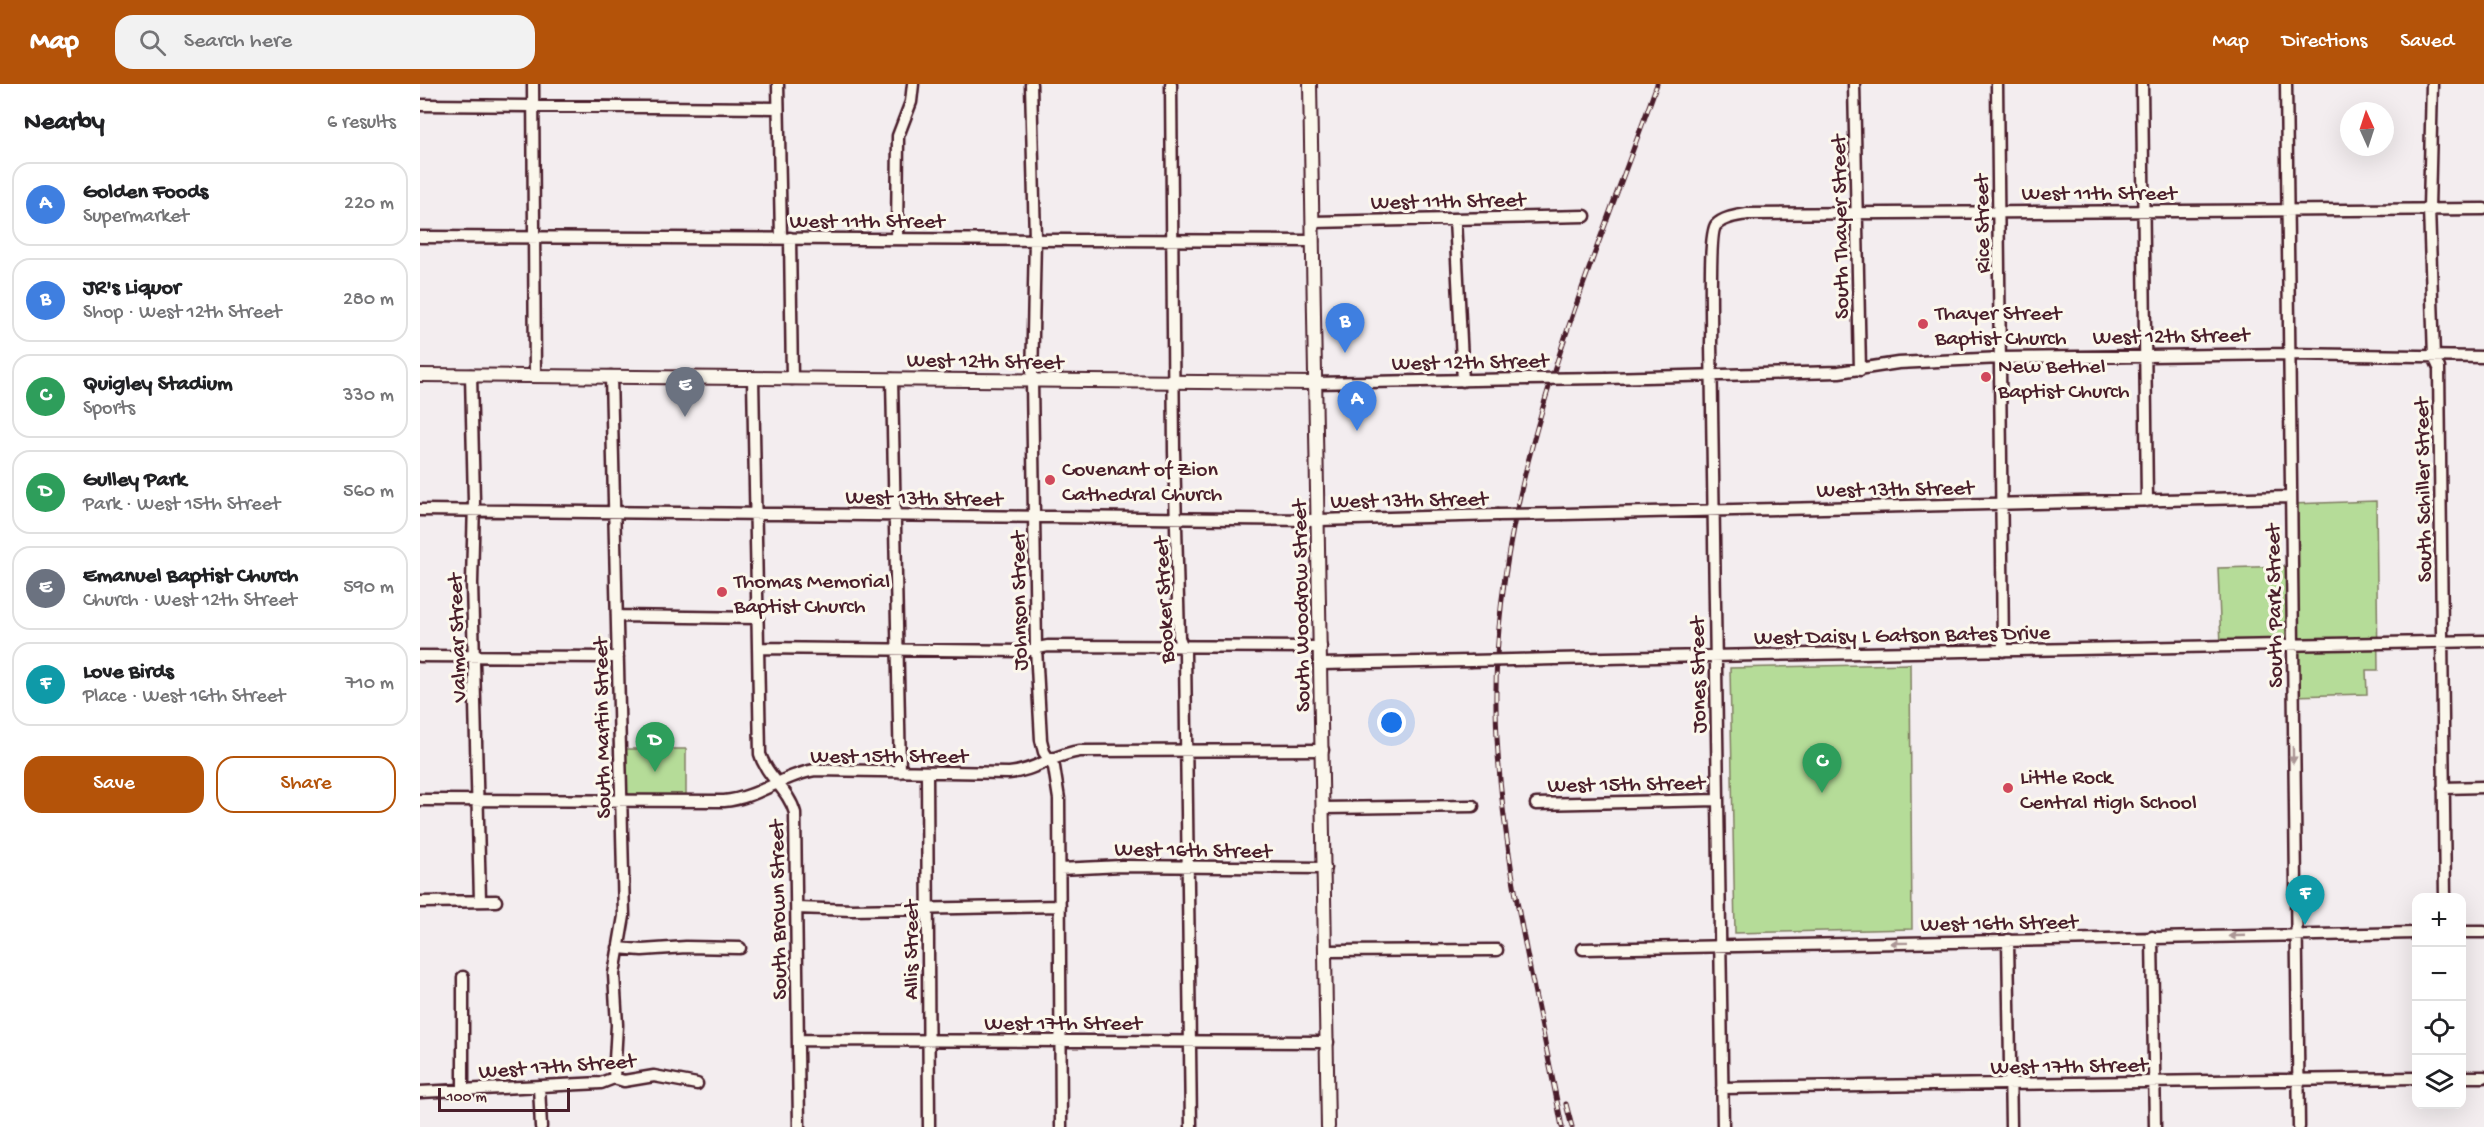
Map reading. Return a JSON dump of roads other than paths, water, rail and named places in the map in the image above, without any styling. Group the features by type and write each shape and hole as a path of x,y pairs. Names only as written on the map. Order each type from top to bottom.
{"main road":[{"name":"South Woodrow Street","path":"1310,84 1314,383 1322,664 1328,1127"},
{"name":"West 12th Street","path":"420,375 1314,383"}],"street":[{"path":"533,84 535,376"},
{"path":"778,84 792,379"},
{"path":"897,239 898,136 911,102 913,84"},
{"name":"Johnson Street","path":"1031,84 1035,239 1032,381 1036,648 1041,740 1054,767 1059,799 1061,1127"},
{"name":"Booker Street","path":"1171,84 1173,382 1179,638 1185,652 1191,1127"},
{"name":"South Thayer Street","path":"1854,84 1860,370"},
{"name":"Rice Street","path":"1997,84 2003,651"},
{"path":"2142,84 2146,501"},
{"name":"South Park Street","path":"2286,84 2299,1127"},
{"name":"South Schiller Street","path":"2432,84 2429,208 2434,357 2439,368 2445,893"},
{"path":"420,105 778,108"},
{"name":"West 11th Street","path":"1717,224 1729,217 1747,214 2144,212 2288,208 2484,209"},
{"name":"West 11th Street","path":"1313,222 1585,216"},
{"path":"1455,219 1463,381"},
{"name":"Jones Street","path":"1717,224 1713,231 1711,249 1723,1127"},
{"name":"West 11th Street","path":"420,237 1313,240"},
{"name":"West 12th Street","path":"1314,383 1527,380 1860,370 1898,363 2001,358 2288,354 2484,357"},
{"name":"Valmar Street","path":"471,375 474,512 472,583 480,900"},
{"name":"South Martin Street","path":"611,376 624,916 614,974 616,1025 614,1078"},
{"name":"South Brown Street","path":"753,378 760,754 764,765 789,798 795,813 800,1127"},
{"path":"892,379 900,772"},
{"name":"West 13th Street","path":"420,510 1318,520 2291,497"},
{"path":"617,616 758,618"},
{"name":"West Daisy L Gatson Bates Drive","path":"1322,664 2484,641"},
{"path":"758,648 1023,651 1048,646 1321,647"},
{"path":"420,656 618,657"},
{"name":"West 15th Street","path":"420,800 730,801 749,797 793,776 816,770 1019,772 1063,753 1080,751 1323,750"},
{"name":"Allis Street","path":"927,772 929,1127"},
{"path":"2443,788 2484,787"},
{"name":"West 15th Street","path":"1536,804 1718,800"},
{"path":"1324,808 1473,806"},
{"name":"West 16th Street","path":"1060,869 1325,868"},
{"path":"420,903 496,901"},
{"path":"797,908 852,910 1060,906"},
{"path":"2466,932 2484,932"},
{"name":"West 16th Street","path":"1583,949 2412,933"},
{"path":"2152,937 2155,1127"},
{"path":"2008,940 2010,1127"},
{"path":"618,948 642,950 740,948"},
{"path":"1326,951 1497,950"},
{"path":"463,977 464,1090"},
{"name":"West 17th Street","path":"799,1040 1328,1042"},
{"name":"West 17th Street","path":"420,1092 601,1083 614,1078 624,1081 654,1076 697,1084"},
{"path":"2466,1077 2484,1077"},
{"name":"West 17th Street","path":"1722,1088 2412,1078"},
{"path":"539,1086 541,1127"}],"railway":[{"path":"1562,1127 1520,918 1504,813 1498,760 1496,707 1499,626 1510,546 1527,467 1548,389 1657,84"},
{"path":"1566,1104 1572,1127"}],"place":[{"name":"Thayer Street Baptist Church","path":"1923,324"},
{"name":"JR's Liquor","path":"1345,353"},
{"name":"New Bethel Baptist Church","path":"1986,377"},
{"name":"Emanuel Baptist Church","path":"685,417"},
{"name":"Golden Foods","path":"1357,431"},
{"name":"Covenant of Zion Cathedral Church","path":"1050,480"},
{"name":"Thomas Memorial Baptist Church","path":"722,592"},
{"name":"Gulley Park","path":"655,772"},
{"name":"Little Rock Central High School","path":"2008,788"},
{"name":"Quigley Stadium","path":"1822,793"},
{"name":"Love Birds","path":"2305,925"}]}
